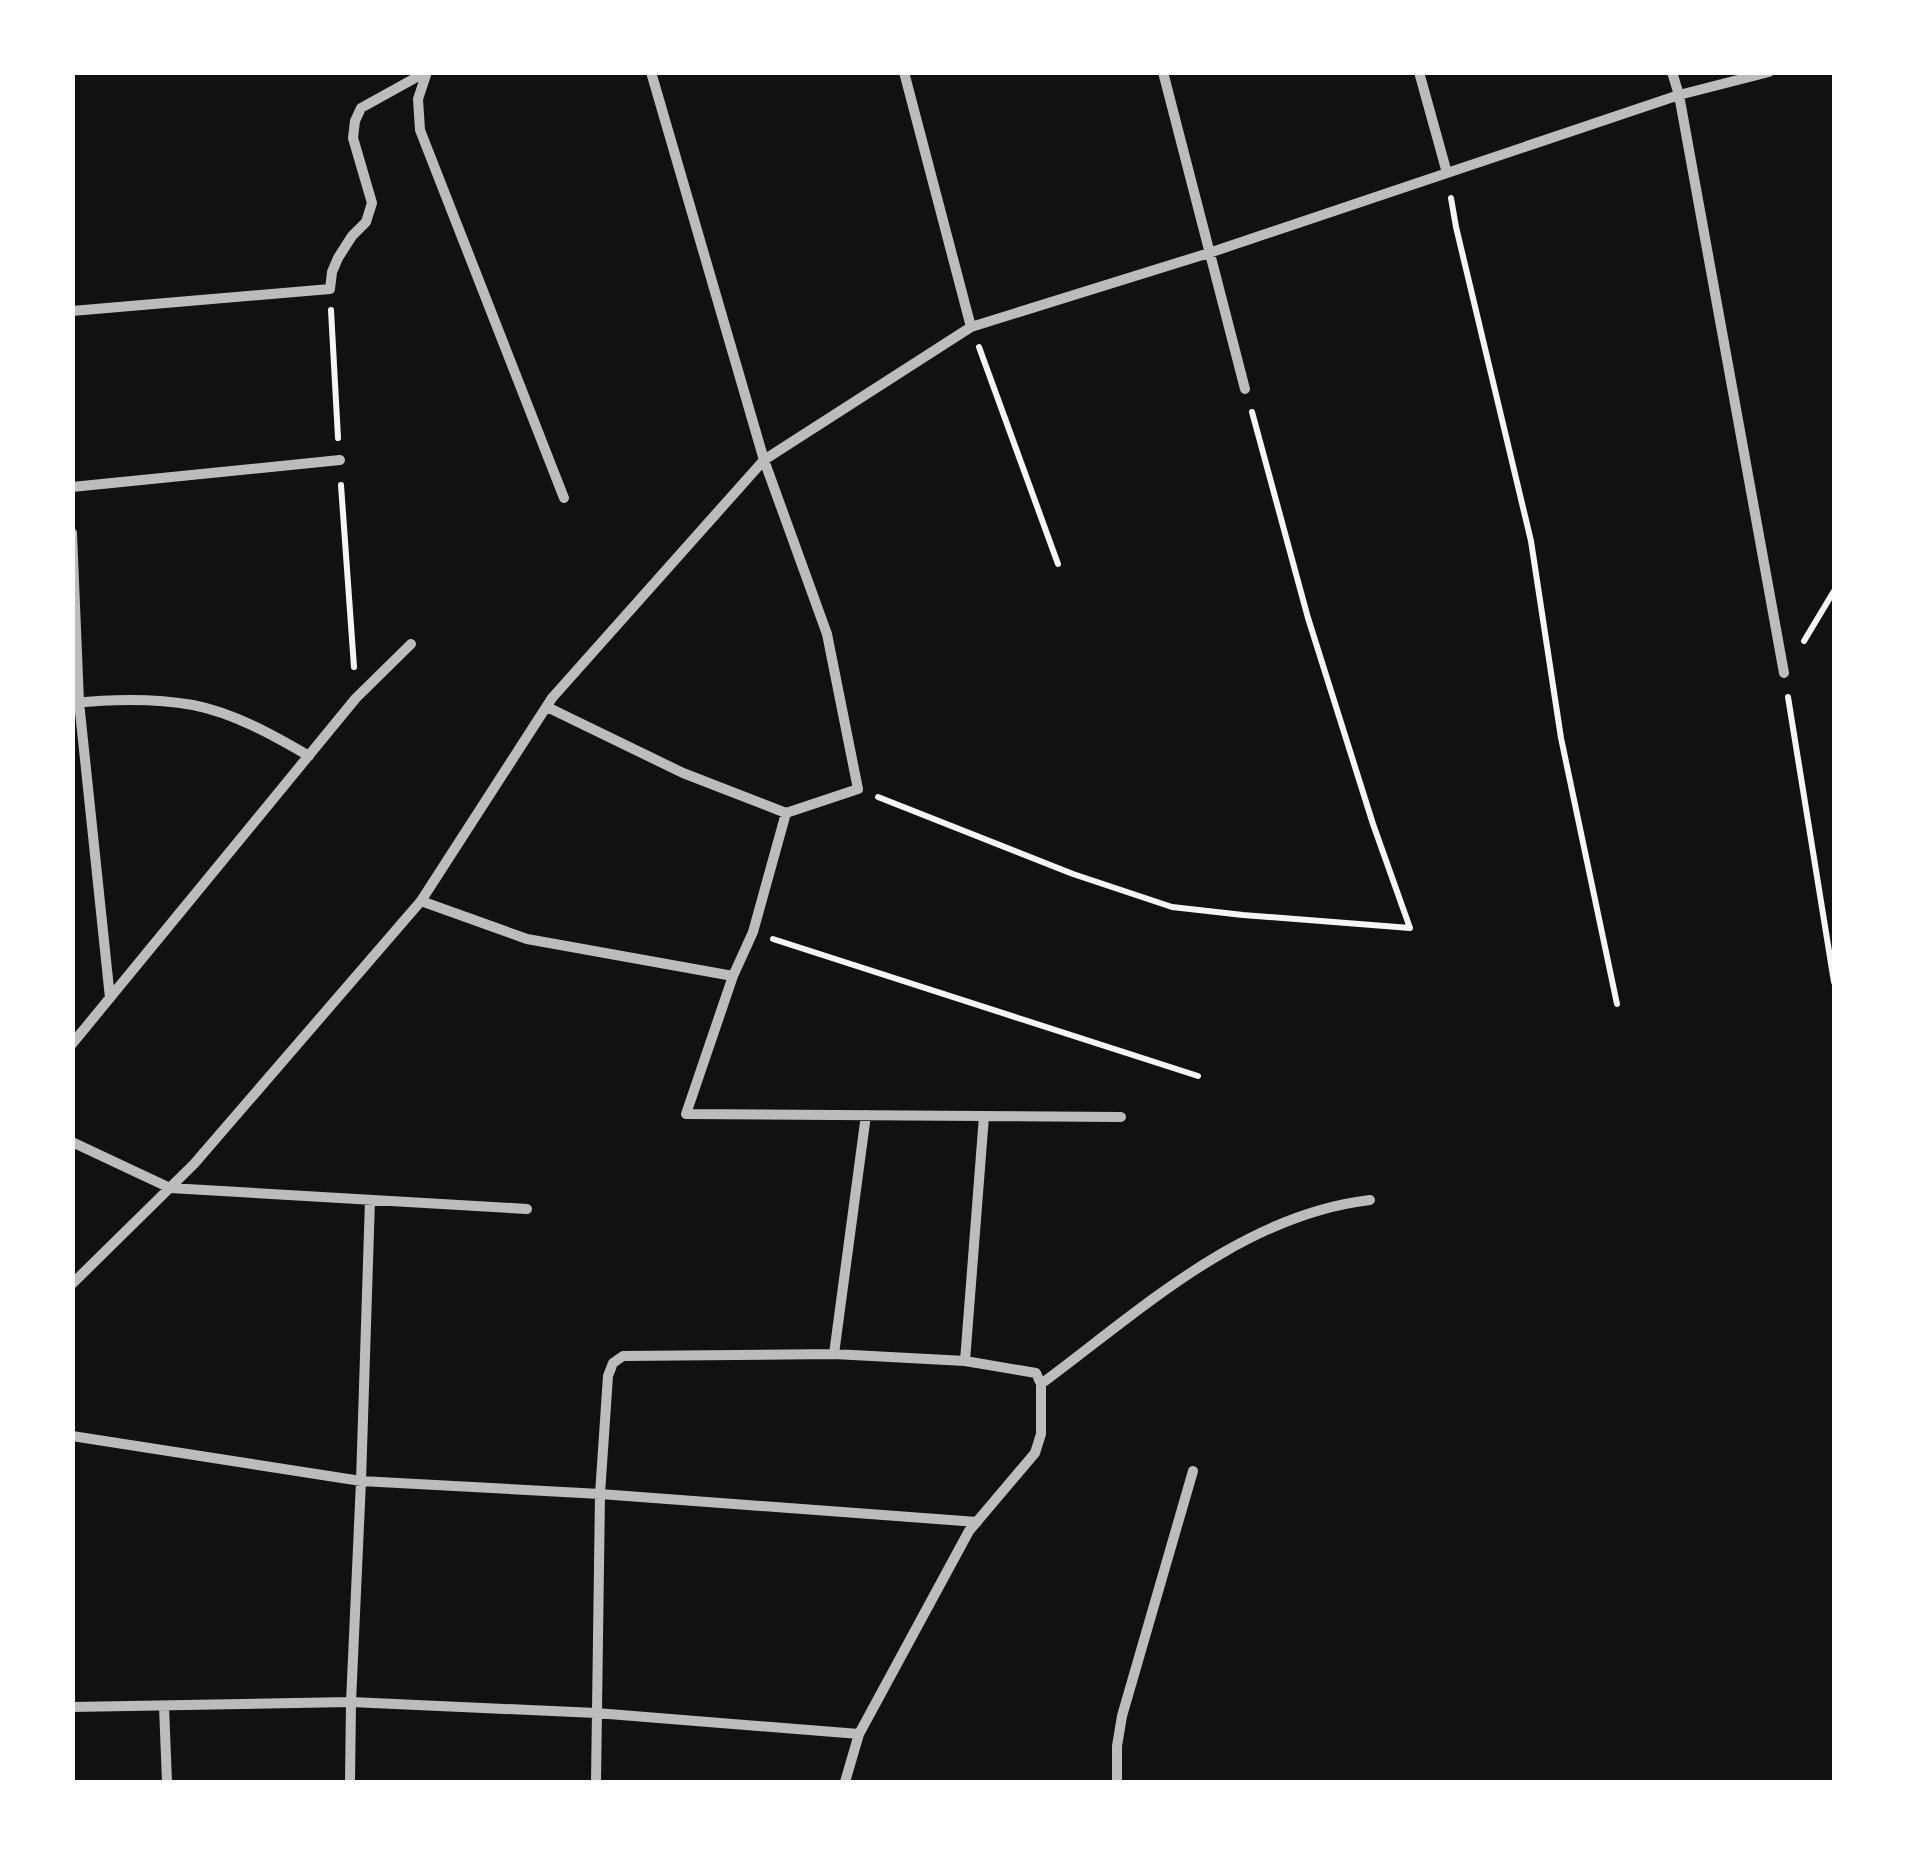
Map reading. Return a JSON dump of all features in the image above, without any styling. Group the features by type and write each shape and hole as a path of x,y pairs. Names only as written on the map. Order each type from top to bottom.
{"street":[{"path":"72,311 330,289 338,258 366,222 372,203 353,138 355,120 362,108 427,72"},
{"path":"427,72 418,99 420,130 564,498"},
{"path":"546,707 683,774 786,813 858,789 827,634 764,460 651,72"},
{"path":"904,72 971,327"},
{"path":"1163,72 1245,389"},
{"path":"1418,72 1447,173"},
{"path":"1672,72 1784,673"},
{"path":"72,1284 194,1164 421,901 546,707 764,460 971,327 1209,253 1679,96 1768,72"},
{"path":"72,487 340,460"},
{"path":"72,533 76,702 110,998"},
{"path":"72,1044 356,698 412,644"},
{"path":"76,702 138,700 194,705 258,727 310,756"},
{"path":"786,813 752,932 686,1114 1121,1117"},
{"path":"421,901 527,939 733,976"},
{"path":"834,1354 866,1115"},
{"path":"965,1361 984,1116"},
{"path":"72,1142 170,1188 527,1209"},
{"path":"350,1782 370,1200"},
{"path":"1041,1384 1191,1271 1272,1228 1338,1204 1370,1200"},
{"path":"596,1782 600,1494 608,1376 613,1363 622,1356 834,1354 965,1361 1036,1373 1041,1384 1041,1434 1035,1453 969,1531 859,1734 845,1782"},
{"path":"72,1436 362,1481 977,1522"},
{"path":"1117,1782 1122,1716 1193,1471"},
{"path":"72,1707 351,1702 596,1712 859,1734"},
{"path":"164,1706 167,1782"}],"path":[{"path":"1456,228 1530,541 1561,738 1616,1004"},
{"path":"330,289 356,698"},
{"path":"989,372 1058,564"},
{"path":"858,789 1073,874 1172,907 1410,928 1308,618 1258,434"},
{"path":"1834,591 1784,673 1834,982"},
{"path":"752,932 1198,1076"}]}
